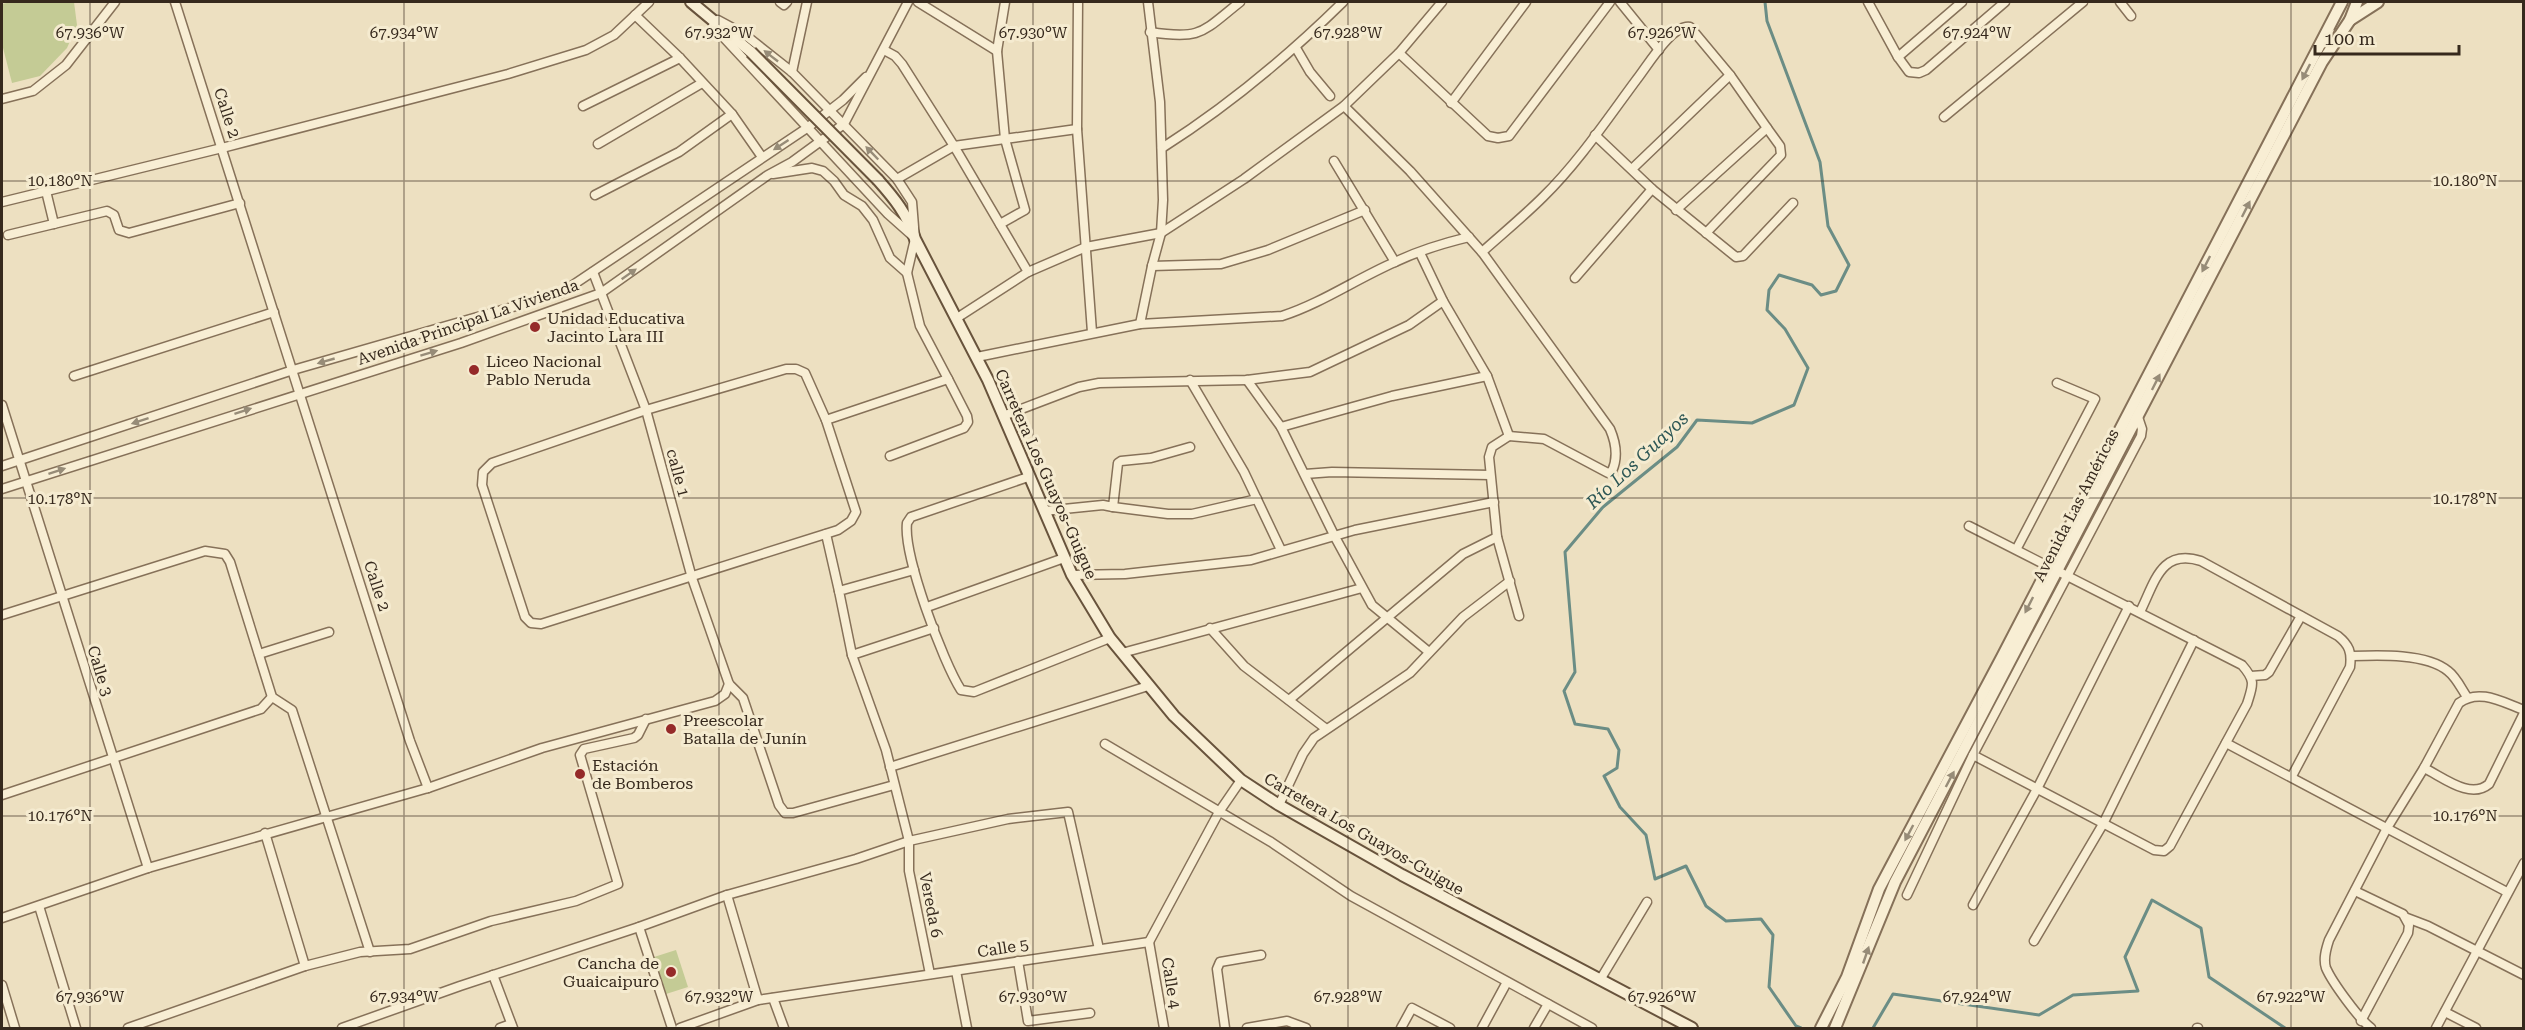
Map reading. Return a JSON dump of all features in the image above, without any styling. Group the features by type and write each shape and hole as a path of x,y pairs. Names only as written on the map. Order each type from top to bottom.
{"street":[{"path":"2,99 33,91 66,65 115,2"},
{"name":"Calle 2","path":"175,2 410,741 428,788"},
{"path":"2,202 508,74 586,50 614,35 649,2"},
{"name":"Carretera Los Guayos-Guigue","path":"691,2 751,52 896,200 910,223 915,239 977,357 1072,575 1110,638 1174,716 1241,780 1279,805 1402,875 1692,1029"},
{"path":"780,2 784,5 787,2"},
{"path":"792,72 807,2"},
{"name":"Avenida Principal La Vivienda","path":"2,489 461,343 601,293 844,124 908,2"},
{"path":"918,2 997,51"},
{"path":"1000,224 1025,210 1005,139 997,51 1005,2"},
{"path":"1078,2 1077,129 1092,332"},
{"path":"1140,324 1161,233 1160,102 1148,2"},
{"path":"1150,32 1179,37 1192,36 1201,32 1240,2"},
{"path":"1162,148 1195,127 1296,48 1343,2"},
{"path":"957,318 1028,272 1086,246 1161,233 1244,179 1344,106 1399,53 1442,2"},
{"path":"1451,103 1526,2"},
{"path":"1399,53 1488,136 1498,138 1509,136 1610,2"},
{"path":"1620,2 1659,50"},
{"path":"1868,2 1898,57 1909,72 1919,74 2006,2"},
{"path":"1898,57 1962,2"},
{"path":"1944,117 2083,2"},
{"path":"2120,2 2131,16"},
{"name":"Avenida Las Américas","path":"1821,1029 1847,977 1879,889 2059,570 2342,2"},
{"name":"Avenida Las Américas","path":"1835,1029 1895,882 2322,62 2350,20 2357,2"},
{"path":"2350,20 2378,2"},
{"path":"701,12 744,34 792,72 897,179 912,202 915,239 907,273 920,326 968,422 964,428 890,456"},
{"path":"701,12 888,214 915,239"},
{"path":"635,15 680,58 732,114 762,157"},
{"path":"1482,252 1544,196 1595,135 1678,28 1690,27 1730,75 1780,146 1781,155 1706,233"},
{"path":"1296,48 1310,72 1330,96"},
{"path":"884,50 902,64 1028,272"},
{"path":"583,106 680,58"},
{"name":"Avenida Principal La Vivienda","path":"2,466 293,370 561,292 830,112 874,69"},
{"path":"1632,169 1730,75"},
{"path":"598,144 702,84"},
{"path":"1344,106 1410,171 1482,252 1610,429 1616,447 1615,465 1612,471 1608,472 1544,439 1509,436 1492,447 1489,457 1497,537 1519,616"},
{"path":"595,195 679,152 732,114"},
{"path":"1676,210 1767,128"},
{"path":"897,179 954,147 1077,129"},
{"path":"1595,135 1652,189 1731,254 1743,256 1793,202"},
{"path":"1334,161 1395,262"},
{"path":"768,175 812,168 823,171 844,195 862,206 873,219 890,258 907,273"},
{"path":"1575,278 1652,189"},
{"path":"46,191 54,224"},
{"path":"8,235 106,211 114,215 119,230 129,233 240,203"},
{"path":"1152,266 1221,264 1268,250 1365,210"},
{"path":"977,357 1140,324 1282,316 1303,309 1395,262 1469,237"},
{"path":"1419,253 1443,302 1487,376 1509,436"},
{"name":"calle 1","path":"593,272 646,411 692,578 729,684 743,698 779,805 785,813 793,813 894,785"},
{"path":"1003,416 1078,387 1099,383 1247,380 1310,372 1409,325 1443,302"},
{"path":"74,376 274,312"},
{"path":"786,369 796,369 805,373 826,420 856,512 851,521 838,530 541,624 531,623 525,617 482,485 483,472 492,463 646,411 786,369"},
{"path":"1281,428 1392,396 1487,376"},
{"path":"826,420 948,379"},
{"path":"1190,380 1257,499 1281,550"},
{"path":"1247,380 1281,428 1335,537 1372,605 1429,652"},
{"path":"2017,548 2095,399 2057,383"},
{"name":"Calle 3","path":"2,405 148,868"},
{"path":"1113,507 1118,464 1121,461 1151,458 1190,447"},
{"path":"1305,474 1332,472 1490,475"},
{"path":"1028,477 911,517 906,530 914,570 951,674 961,690 974,692 1110,638"},
{"path":"1044,511 1103,505 1168,514 1192,514 1257,499"},
{"path":"1072,575 1125,574 1251,560 1355,530 1494,502"},
{"path":"1970,526 2242,665 2251,676 2253,684 2247,704 2170,846 2164,851 2154,850 1973,755"},
{"name":"Vereda 6","path":"826,534 852,655 890,767 909,840 909,870 930,974"},
{"path":"1289,700 1463,554 1497,537"},
{"path":"2,615 204,551 225,554 230,562 272,696 292,710 370,952"},
{"path":"2140,612 2163,566 2172,559 2185,556 2201,561 2338,636 2348,644 2352,656 2350,667 2292,776"},
{"path":"927,606 1064,558"},
{"path":"839,591 914,570"},
{"path":"1908,895 2059,570"},
{"path":"1279,805 1303,754 1314,738 1325,728 1403,678 1463,617 1510,581"},
{"path":"1122,653 1362,588"},
{"path":"1973,905 2037,789 2129,606"},
{"path":"2251,676 2265,675 2269,672 2301,616"},
{"path":"852,655 934,628"},
{"path":"1210,628 1244,666 1325,728"},
{"path":"259,654 329,632"},
{"path":"2034,941 2103,824 2194,640"},
{"path":"2352,656 2394,656 2441,666 2450,672 2467,697"},
{"path":"2,918 148,868 428,788 542,748 715,701 725,694 729,684"},
{"path":"890,767 1148,686"},
{"path":"2371,1029 2361,1021 2326,968 2325,956 2329,940 2387,828 2424,768 2459,703 2467,697 2479,695 2523,712 2488,784 2482,790 2469,791 2424,768"},
{"path":"2,795 261,709 272,696"},
{"path":"128,1029 305,966 360,952 410,949 491,921 576,901 618,884 580,755 584,749 634,738 646,719"},
{"path":"2226,742 2507,892"},
{"path":"1105,744 1271,842 1351,896 1592,1029"},
{"path":"1149,942 1219,812 1241,780"},
{"path":"342,1029 727,895 856,859 909,840 1008,819 1068,812 1099,949"},
{"path":"265,833 305,966"},
{"path":"2436,1029 2523,863"},
{"path":"2355,891 2523,975"},
{"path":"727,895 758,1000"},
{"path":"1600,980 1647,902"},
{"path":"39,906 76,1029"},
{"path":"2361,1021 2408,933 2407,918"},
{"path":"639,927 672,1029"},
{"name":"Calle 5","path":"680,1029 758,1000 1149,942"},
{"name":"Calle 4","path":"1149,942 1164,1029"},
{"path":"1226,1029 1217,969 1220,962 1261,956"},
{"path":"1018,961 1028,1022 1090,1013"},
{"path":"956,970 967,1029"},
{"path":"493,975 512,1027 500,1029"},
{"path":"1482,1029 1507,982"},
{"path":"2,985 15,1029"},
{"path":"774,998 784,1029"},
{"path":"1534,1029 1548,1004"},
{"path":"1401,1029 1412,1008 1450,1029"},
{"path":"2445,1012 2476,1029"},
{"path":"1247,1029 1287,1021 1305,1029"}],"green space":[{"path":"74,2 77,25 67,48 40,76 12,83 2,44 2,4"},
{"name":"Cancha de Guaicaipuro","path":"676,950 688,987 666,994 654,957"}],"waterway":[{"name":"Río Los Guayos","path":"1765,2 1767,21 1820,162 1828,226 1849,265 1836,291 1821,295 1812,285 1779,275 1769,290 1767,310 1785,329 1808,368 1794,405 1752,423 1697,420 1677,447 1603,507 1565,552 1575,672 1564,691 1575,724 1608,729 1619,750 1617,768 1604,776 1620,807 1646,835 1655,879 1686,866 1706,906 1726,921 1761,919 1773,935 1769,987 1796,1026 1801,1028"},
{"name":"Río Los Guayos","path":"1873,1028 1893,994 2039,1015 2073,995 2138,991 2125,957 2152,900 2201,928 2209,977 2285,1028"}],"place":[{"name":"Unidad Educativa Jacinto Lara III","path":"535,327"},
{"name":"Liceo Nacional Pablo Neruda","path":"474,370"},
{"name":"Preescolar Batalla de Junín","path":"671,729"},
{"name":"Estación de Bomberos","path":"580,774"},
{"name":"Cancha de Guaicaipuro","path":"671,972"}]}
